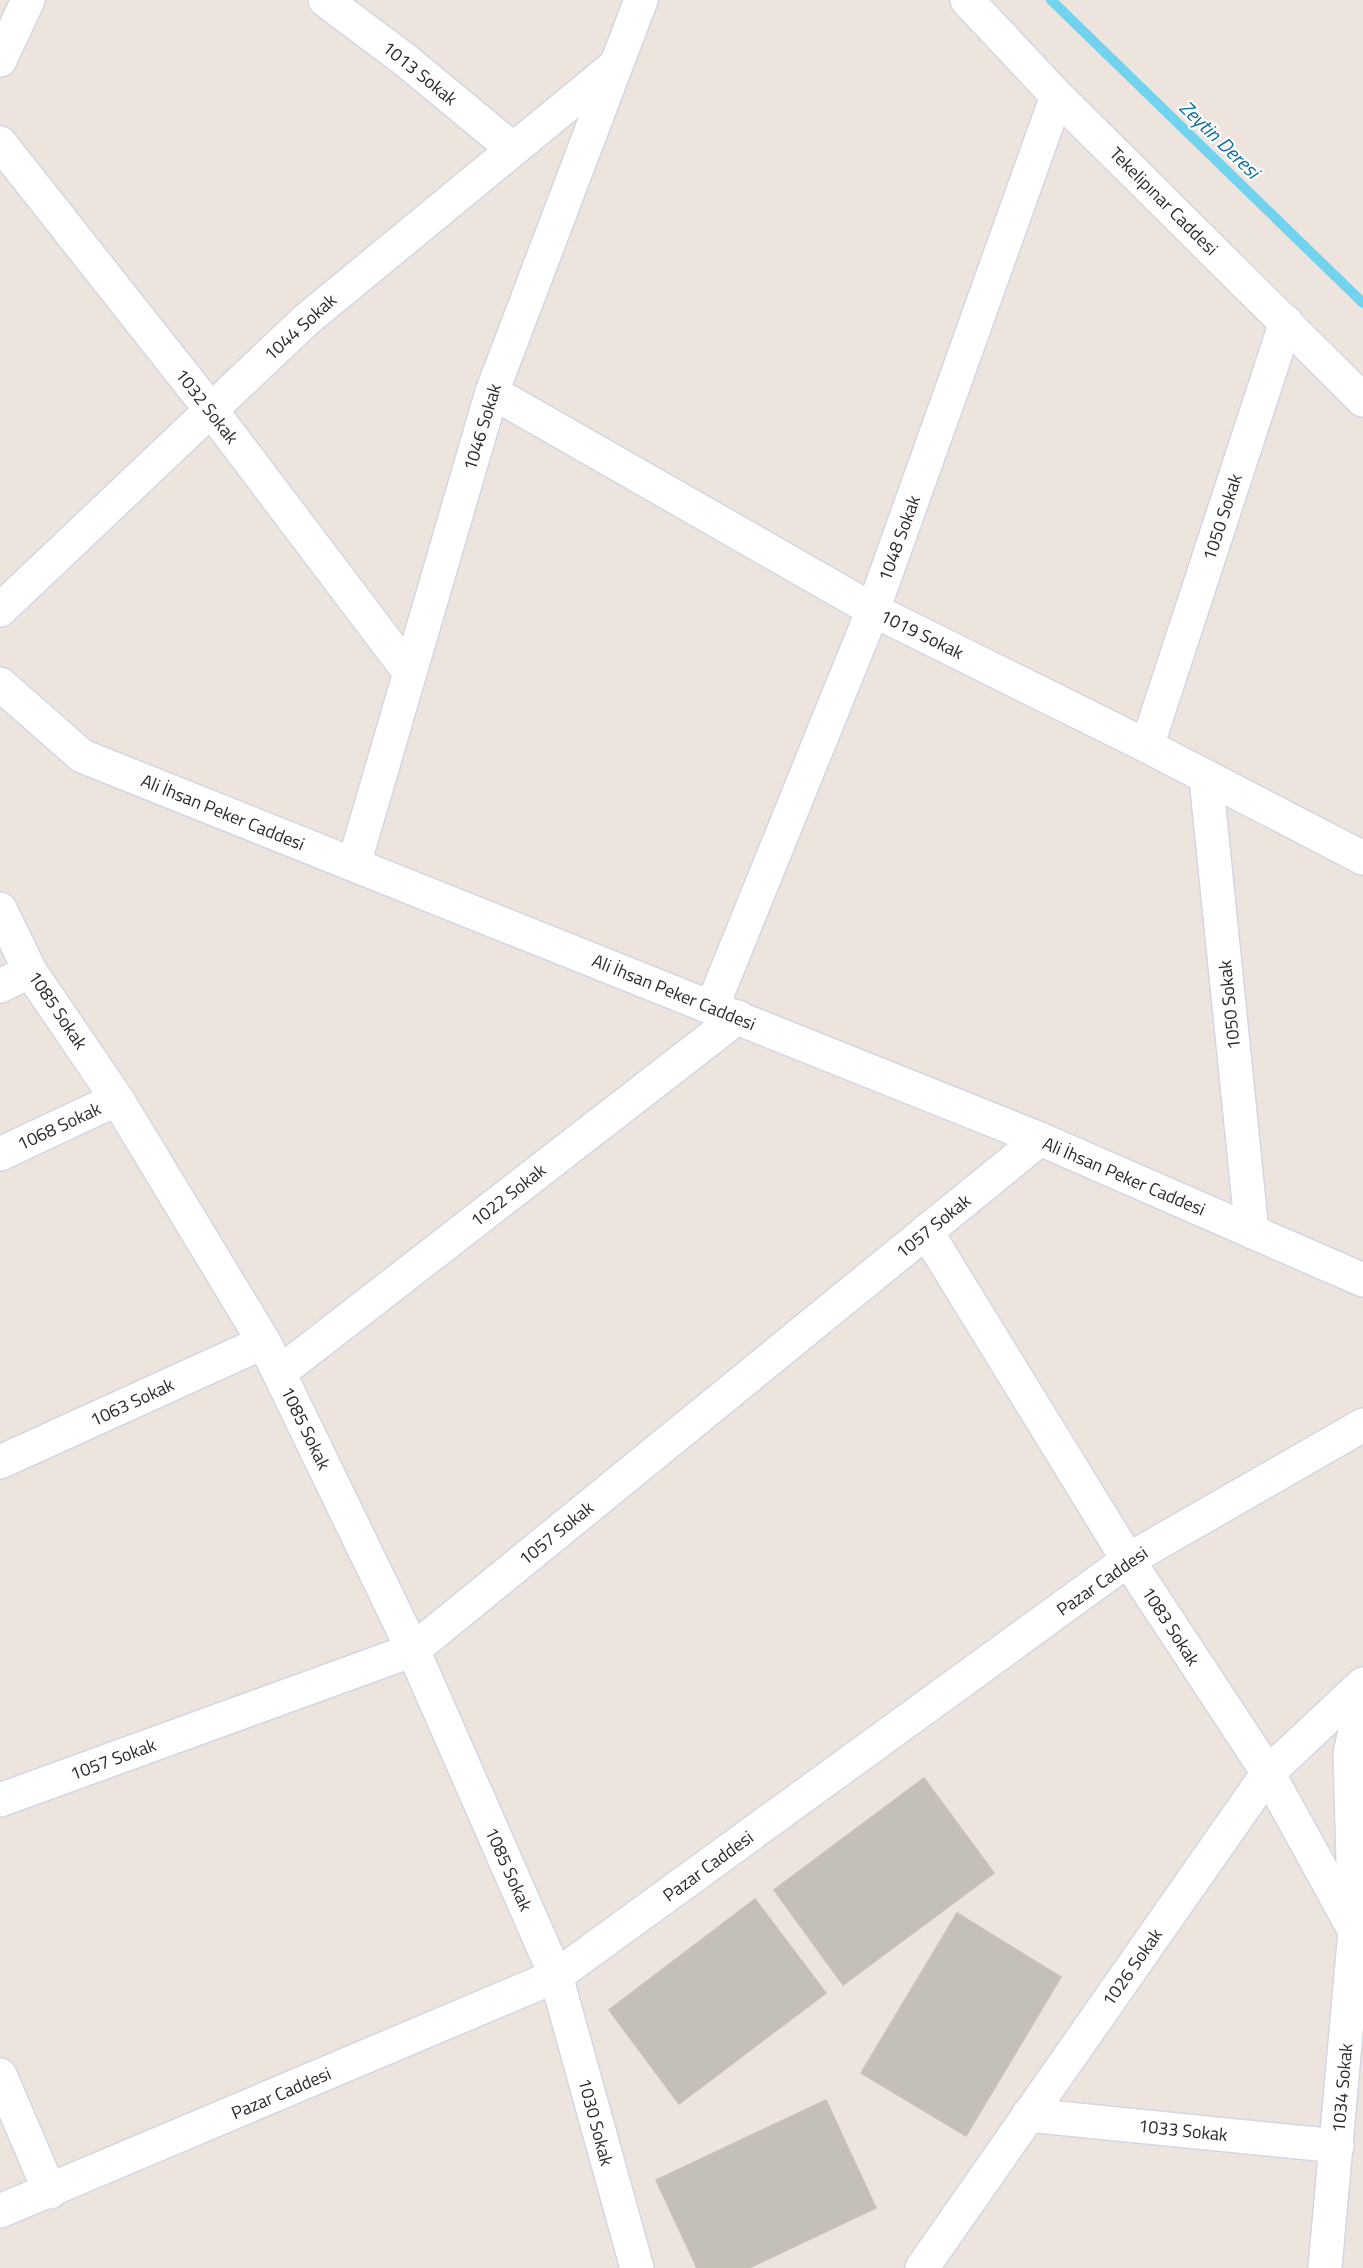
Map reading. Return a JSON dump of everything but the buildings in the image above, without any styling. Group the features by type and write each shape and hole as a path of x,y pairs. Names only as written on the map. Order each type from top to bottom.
{"street":[{"path":"0,60 28,0"},
{"name":"1013 Sokak","path":"325,0 404,59 513,149"},
{"name":"1046 Sokak","path":"354,864 492,392 641,0"},
{"name":"Tekelipınar Caddesi","path":"967,0 1057,96 1363,399"},
{"name":"1044 Sokak","path":"0,610 306,320 617,63"},
{"name":"1048 Sokak","path":"725,1012 873,610 1057,96"},
{"name":"1032 Sokak","path":"0,143 211,410 410,673"},
{"name":"1050 Sokak","path":"1147,746 1286,322"},
{"name":"1019 Sokak","path":"492,392 873,610 1147,746 1363,858"},
{"name":"Ali İhsan Peker Caddesi","path":"0,684 82,756 1040,1139 1363,1280"},
{"name":"1050 Sokak","path":"1206,778 1252,1232"},
{"name":"1085 Sokak","path":"0,909 30,970 117,1099 264,1342 413,1650 556,1976"},
{"path":"0,986 30,970"},
{"name":"1022 Sokak","path":"279,1373 725,1012"},
{"name":"1068 Sokak","path":"0,1154 117,1099"},
{"name":"1057 Sokak","path":"0,1800 413,1650 1040,1139"},
{"name":"1083 Sokak","path":"926,1232 1128,1560 1268,1773 1359,1931"},
{"name":"1063 Sokak","path":"0,1462 264,1342"},
{"name":"Pazar Caddesi","path":"0,2211 50,2192 556,1976 1128,1560 1363,1425"},
{"name":"1026 Sokak","path":"922,2268 1268,1773 1363,1684"},
{"name":"1034 Sokak","path":"1325,2268 1359,1931 1350,1754 1363,1694"},
{"name":"1030 Sokak","path":"556,1976 637,2268"},
{"path":"0,2075 50,2192"},
{"name":"1033 Sokak","path":"1029,2115 1337,2146"}],"waterway":[{"name":"Zeytin Deresi","path":"1051,0 1363,303"}]}
